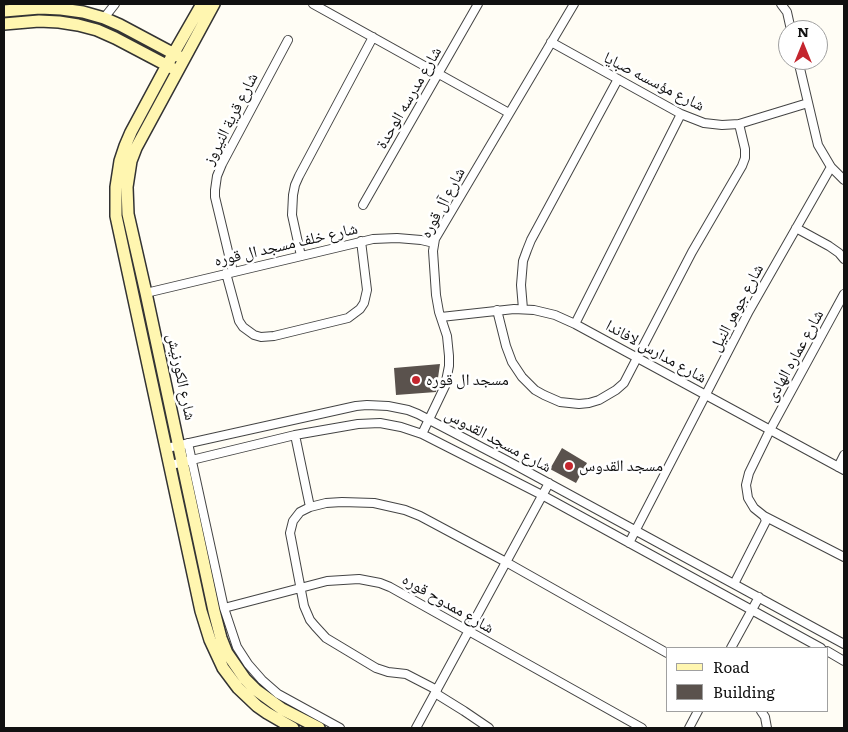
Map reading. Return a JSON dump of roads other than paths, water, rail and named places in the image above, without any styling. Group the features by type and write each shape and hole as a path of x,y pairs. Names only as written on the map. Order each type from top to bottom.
{"street":[{"path":"104,18 115,4"},
{"name":"شارع الكورنيش","path":"202,4 136,148 128,174 128,214 187,461 215,617 221,638 236,666 256,690 282,709 319,728"},
{"name":"شارع الكورنيش","path":"178,56 214,4"},
{"path":"312,4 509,113"},
{"name":"شارع مدرسه الوحدة","path":"363,205 478,4"},
{"name":"شارع آل قوره","path":"422,434 444,386 449,366 447,336 436,296 434,243 574,4"},
{"path":"781,4 787,12 789,20"},
{"path":"9,8 62,9 83,12 120,25 178,56"},
{"path":"4,24 39,21 78,25 97,30 115,38 172,68"},
{"path":"301,256 292,215 295,185 373,37"},
{"name":"شارع قرية النيروز","path":"288,40 217,176 215,197 239,322 254,335 261,337 274,336 348,318 360,309 364,303 367,290 361,241"},
{"name":"شارع مؤسسه صبايا","path":"551,42 681,114 704,123 739,124 808,103"},
{"name":"شارع الكورنيش","path":"172,68 131,132 125,146 118,174 116,203 119,229 205,626 216,654 230,678 247,697 267,713 294,728"},
{"path":"800,70 818,145 831,167 844,180"},
{"path":"523,309 521,273 527,250 618,79"},
{"path":"575,324 681,114"},
{"path":"497,310 508,354 516,370 535,390 552,399 579,404 589,403 608,395 624,382 638,358 692,252 743,162 745,149 739,124"},
{"name":"شارع جوهر النيل","path":"629,543 749,311 831,167"},
{"path":"796,228 829,246 839,253 844,260"},
{"name":"شارع خلف مسجد ال قوره","path":"146,292 361,241 397,238 434,243"},
{"name":"شارع عماره الهادى","path":"764,516 754,508 748,498 746,485 749,473 770,430 844,294"},
{"name":"شارع مدارس لافاندا","path":"441,317 497,310 523,309 555,315 575,324 841,469"},
{"name":"شارع مسجد القدوس","path":"167,448 356,406 377,405 398,408 418,414 549,483 844,644"},
{"name":"شارع مسجد القدوس","path":"171,465 294,435 347,426 369,423 390,424 412,430 542,496 819,647"},
{"path":"294,435 310,507"},
{"path":"841,469 844,455"},
{"path":"187,461 224,608 236,647 262,680 278,694 340,728"},
{"path":"416,728 549,483"},
{"path":"489,728 406,674 388,672 376,668 326,638 315,626 306,613 302,598 290,532 293,521 300,512 310,507 342,502 366,502 390,506 420,516 666,652"},
{"path":"764,516 844,557"},
{"path":"734,584 764,526 766,521 764,516"},
{"name":"شارع ممدوح قوره","path":"224,608 327,581 349,578 380,583 642,728"},
{"path":"732,647 759,597"},
{"path":"828,652 844,661"},
{"path":"689,728 697,712"},
{"path":"762,712 765,717 767,728"}],"place":[{"name":"مسجد ال قوره","path":"416,380"},
{"name":"مسجد القدوس","path":"569,466"}]}
